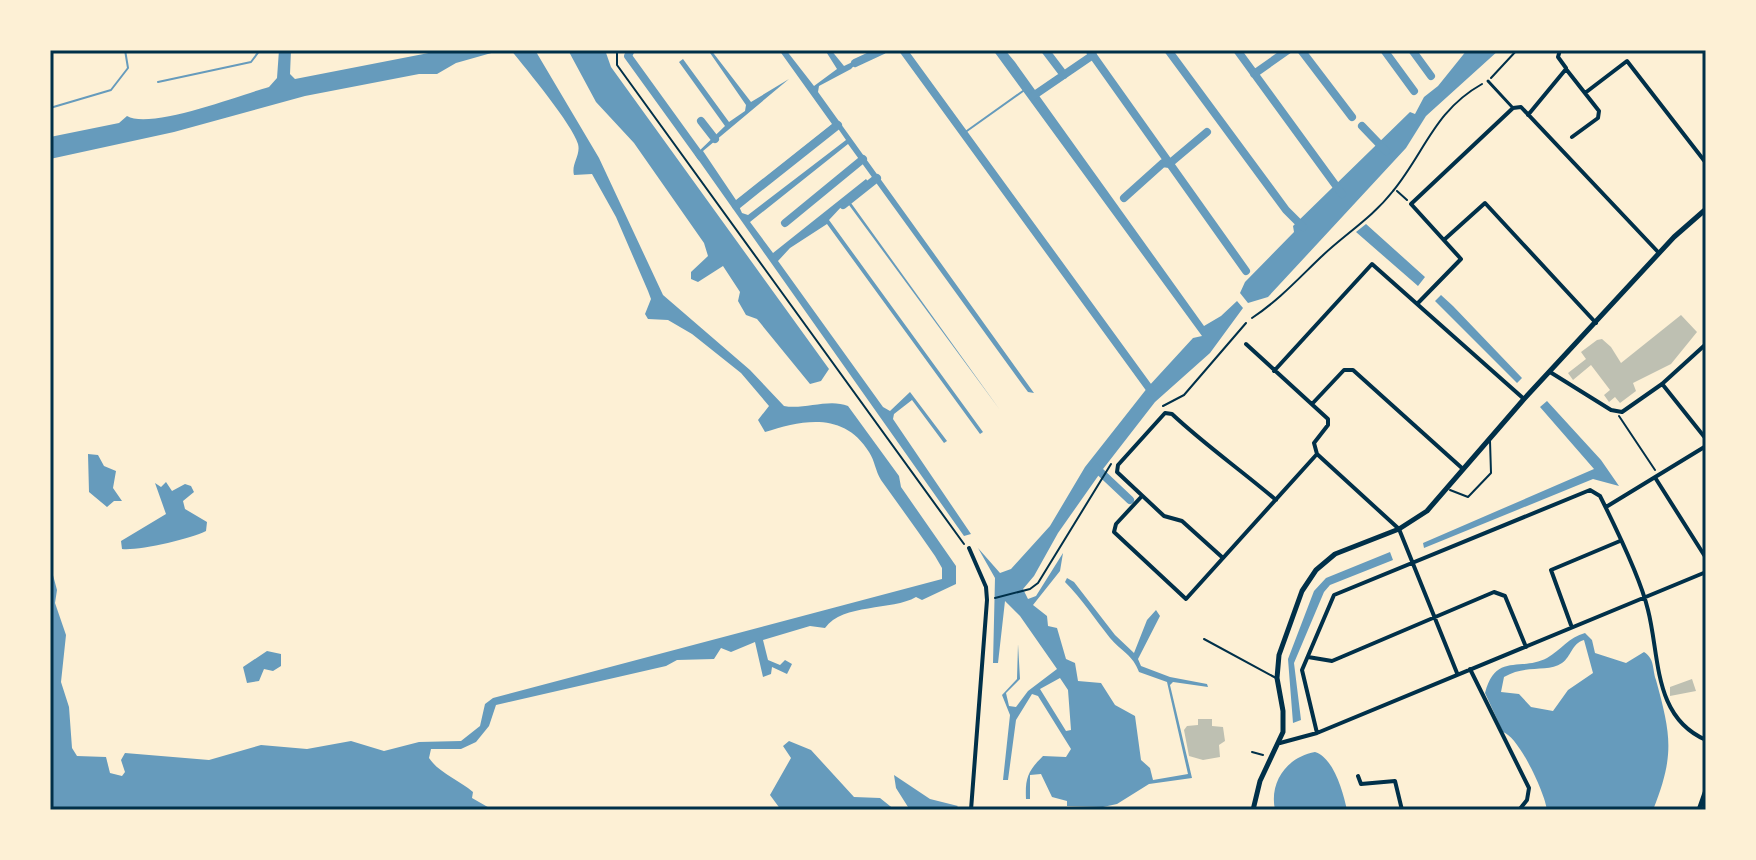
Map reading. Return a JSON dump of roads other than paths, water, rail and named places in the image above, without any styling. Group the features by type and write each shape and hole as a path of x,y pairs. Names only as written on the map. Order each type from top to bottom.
{"street":[{"path":"1560,50 1558,57 1599,111 1598,118 1572,137"},
{"path":"1585,93 1627,61 1706,163"},
{"path":"1528,115 1566,69"},
{"path":"1488,81 1513,108"},
{"path":"1418,303 1461,259 1411,204 1513,108 1521,107 1660,254"},
{"path":"1445,239 1485,203 1596,323"},
{"path":"1253,810 1260,781 1280,743 1283,711 1277,678 1279,655 1302,591 1316,570 1335,554 1399,529 1427,511 1524,399 1706,209"},
{"path":"1274,371 1372,264 1524,399"},
{"path":"1246,344 1329,422 1315,440 1317,454 1399,529 1457,673"},
{"path":"1550,372 1611,410 1620,412 1662,384 1706,344"},
{"path":"1312,404 1348,367 1464,471"},
{"path":"1662,384 1706,439"},
{"path":"1223,558 1182,521 1164,516 1116,468 1168,412 1209,448 1230,459 1276,500"},
{"path":"1606,507 1706,446"},
{"path":"1142,496 1116,524 1114,532 1186,599 1317,454"},
{"path":"1658,478 1706,558"},
{"path":"1317,733 1302,670 1334,595 1582,492 1596,491 1606,507 1644,598 1664,696 1683,724 1706,740"},
{"path":"1572,626 1551,570 1620,541"},
{"path":"969,548 983,579 987,600 971,810"},
{"path":"1280,743 1317,733 1706,572"},
{"path":"1308,657 1332,661 1501,592 1526,647"},
{"path":"1470,669 1529,788 1530,795 1519,810"},
{"path":"1358,776 1361,784 1395,781 1402,810"},
{"path":"1699,810 1706,790"}],"lane":[{"path":"1448,490 1468,497 1491,473 1490,440"},
{"path":"1204,639 1277,678"}],"water":[{"path":"279,50 291,50 290,74 295,79 444,50 502,50 456,63 437,74 419,74 305,96 174,132 50,159 50,137 119,123 127,116 139,119 174,115 269,87 277,78"},
{"path":"511,50 535,50 599,158 663,295 750,370 784,406 833,403 848,406 899,476 901,487 956,566 956,584 922,600 916,597 855,611 833,620 825,628 810,626 763,640 768,660 780,665 785,660 792,664 787,674 772,667 771,674 763,677 755,642 731,652 721,648 714,659 677,660 666,666 496,705 489,726 476,742 461,749 431,749 429,758 438,768 473,792 472,798 493,810 50,810 50,564 57,590 55,603 66,635 61,682 69,707 72,748 77,756 106,757 110,773 122,776 125,772 121,760 125,753 209,760 261,745 307,749 351,741 384,751 419,742 461,741 480,726 485,704 493,698 942,579 942,568 935,556 881,480 871,455 859,439 835,424 822,422 793,424 765,432 758,420 769,406 741,373 692,334 668,320 648,319 645,314 651,299 616,217 592,174 574,175 579,148 574,135"},
{"path":"568,50 605,50 611,67 829,369 821,381 810,384 757,319 746,315 738,301 740,292 723,266 698,282 691,279 691,272 708,256 704,243 634,143 596,102"},
{"path":"708,50 751,102 789,79 703,151 736,200 832,124 779,50 786,50 814,86 837,69 825,50 831,50 844,66 861,58 851,69 819,86 818,92 1034,393 1028,392 1022,384 848,144 750,222 773,253 866,179 869,183 851,197 851,203 1000,410 849,205 843,205 829,220 983,432 980,434 827,224 790,248 778,261 883,407 890,411 910,392 947,441 944,443 912,400 894,414 893,419 971,534 964,536 695,155 725,126 679,62 683,59 729,122 745,111 746,105","holes":["837,127 846,140 748,215 742,213 738,204 741,201"]},
{"path":"993,50 1005,50 1015,62 1204,326 1237,301 1243,308 1210,353 1155,402 1103,469 1023,589 1028,599 1036,596 1063,553 1060,571 1033,605 1047,616 1048,626 1057,628 1066,659 1075,663 1078,681 1101,683 1115,705 1135,716 1141,760 1150,768 1153,780 1188,774 1167,682 1139,672 1130,657 1110,638 1065,582 1067,578 1074,582 1115,635 1134,653 1147,620 1156,610 1160,616 1138,659 1141,666 1170,677 1207,684 1208,687 1173,682 1170,685 1192,778 1149,784 1117,804 1103,807 1067,806 1067,801 1052,797 1041,774 1030,775 1030,799 1026,799 1028,775 1038,761 1043,756 1066,757 1071,749 1038,696 1032,694 1016,720 1008,780 1003,780 1010,715 1002,695 1017,679 1018,644 1020,679 1006,693 1009,706 1016,707 1028,691 1057,669 1020,616 1005,601 998,663 993,663 995,578 978,548 1000,573 1011,569 1050,526 1085,467 1148,387 1193,338 1202,336","holes":["1060,678 1068,690 1071,730 1066,731 1040,689"]},
{"path":"1467,50 1499,50 1426,116 1406,148 1268,297 1248,303 1240,293 1245,282 1294,232 1293,226 1410,112 1415,114 1424,97 1438,86"},
{"path":"1366,224 1425,277 1418,286 1356,232"},
{"path":"1441,295 1522,378 1517,383 1435,301"},
{"path":"1547,401 1601,460 1619,486 1593,479 1424,548 1423,543 1594,469 1540,407"},
{"path":"88,454 98,455 104,466 116,471 113,488 122,501 114,501 107,507 89,492"},
{"path":"166,482 172,491 185,484 191,486 194,492 183,501 185,509 207,522 206,531 164,544 122,549 121,541 166,514 155,483 161,487"},
{"path":"1390,552 1393,560 1330,585 1324,592 1294,663 1301,720 1293,723 1288,659 1314,591 1326,578"},
{"path":"1585,633 1592,640 1595,653 1626,663 1644,652 1652,661 1665,716 1668,745 1665,774 1653,810 1547,810 1530,766 1516,744 1503,732 1485,693 1490,680 1502,668 1547,658","holes":["1584,640 1593,673 1568,690 1553,711 1531,707 1519,694 1501,692 1504,677 1520,671 1556,666 1565,660 1576,644"]},
{"path":"267,651 281,654 281,666 273,671 264,669 259,681 247,683 243,667"},
{"path":"789,741 811,750 854,797 880,798 895,810 781,810 770,795 791,758 783,746"},
{"path":"1315,752 1322,755 1332,768 1347,810 1275,810 1275,790 1282,772 1296,759"},
{"path":"894,775 930,799 958,806 954,810 904,810 908,807 896,788"}],"waterway":[{"path":"50,108 111,90 128,68 125,50"},
{"path":"158,82 251,62 260,50"},
{"path":"631,50 628,56 701,157"},
{"path":"855,63 883,50"},
{"path":"903,50 1152,392"},
{"path":"1045,50 1064,75"},
{"path":"1089,50 1246,271"},
{"path":"1168,50 1286,210 1303,227"},
{"path":"1237,50 1342,194"},
{"path":"1254,74 1288,50"},
{"path":"1301,50 1352,117"},
{"path":"1384,50 1414,91"},
{"path":"1412,50 1431,76"},
{"path":"1033,96 1093,55"},
{"path":"964,133 1023,91"},
{"path":"701,121 715,139"},
{"path":"736,206 838,125"},
{"path":"1362,126 1386,151"},
{"path":"1124,198 1163,163 1169,164 1207,132"},
{"path":"785,223 863,159"},
{"path":"843,205 877,178"},
{"path":"1095,467 1130,500"}]}
